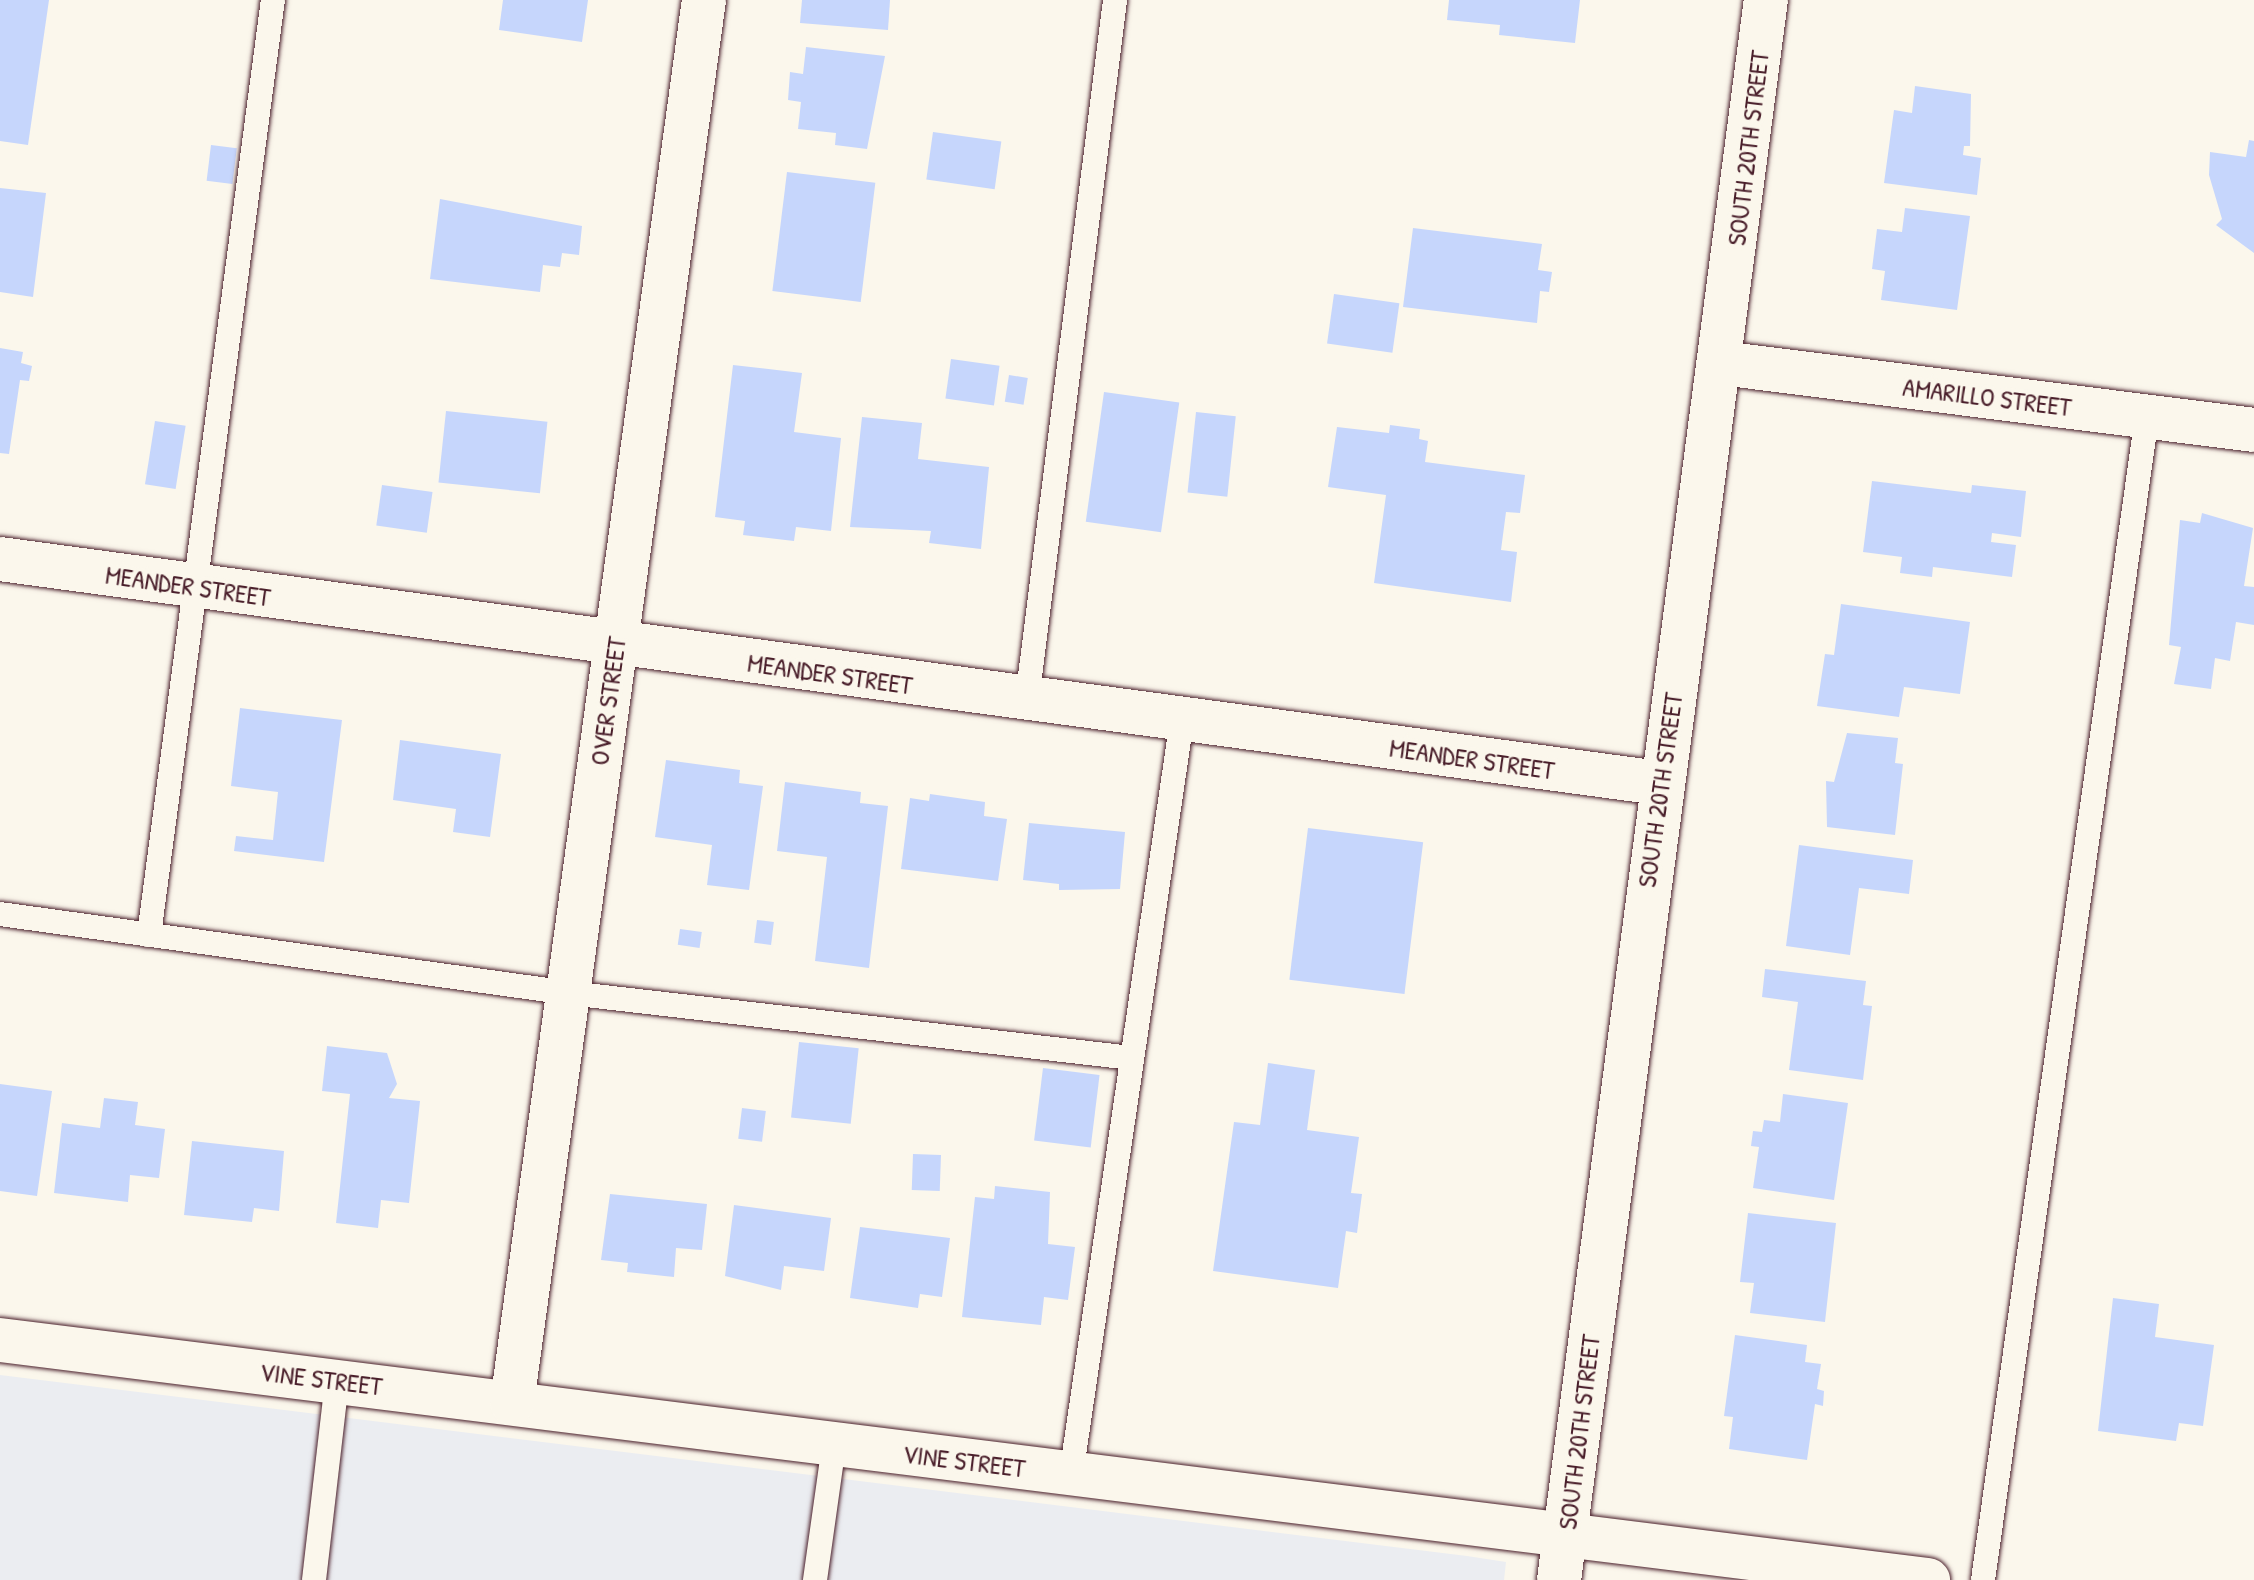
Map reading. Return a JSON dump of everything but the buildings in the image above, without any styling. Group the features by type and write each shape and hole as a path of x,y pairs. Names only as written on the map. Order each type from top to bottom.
{"street":[{"name":"OVER STREET","path":"512,1403 704,0"},
{"name":"SOUTH 20TH STREET","path":"1562,1560 1660,783 1721,363 1766,0"},
{"name":"AMARILLO STREET","path":"1721,363 2254,430"},
{"name":"MEANDER STREET","path":"0,559 616,646 1660,783"},
{"name":"VINE STREET","path":"0,1340 1071,1475 1562,1560 1928,1580"}],"lane":[{"path":"149,935 273,0"},
{"path":"1027,700 1115,0"},
{"path":"1983,1580 2147,416"},
{"path":"1071,1475 1182,720"},
{"path":"0,914 569,993 1132,1058"},
{"path":"314,1580 337,1381"},
{"path":"815,1580 834,1444"}],"shaded area":[{"path":"0,1375 1467,1556 1506,1562 1504,1580 0,1580"}]}
